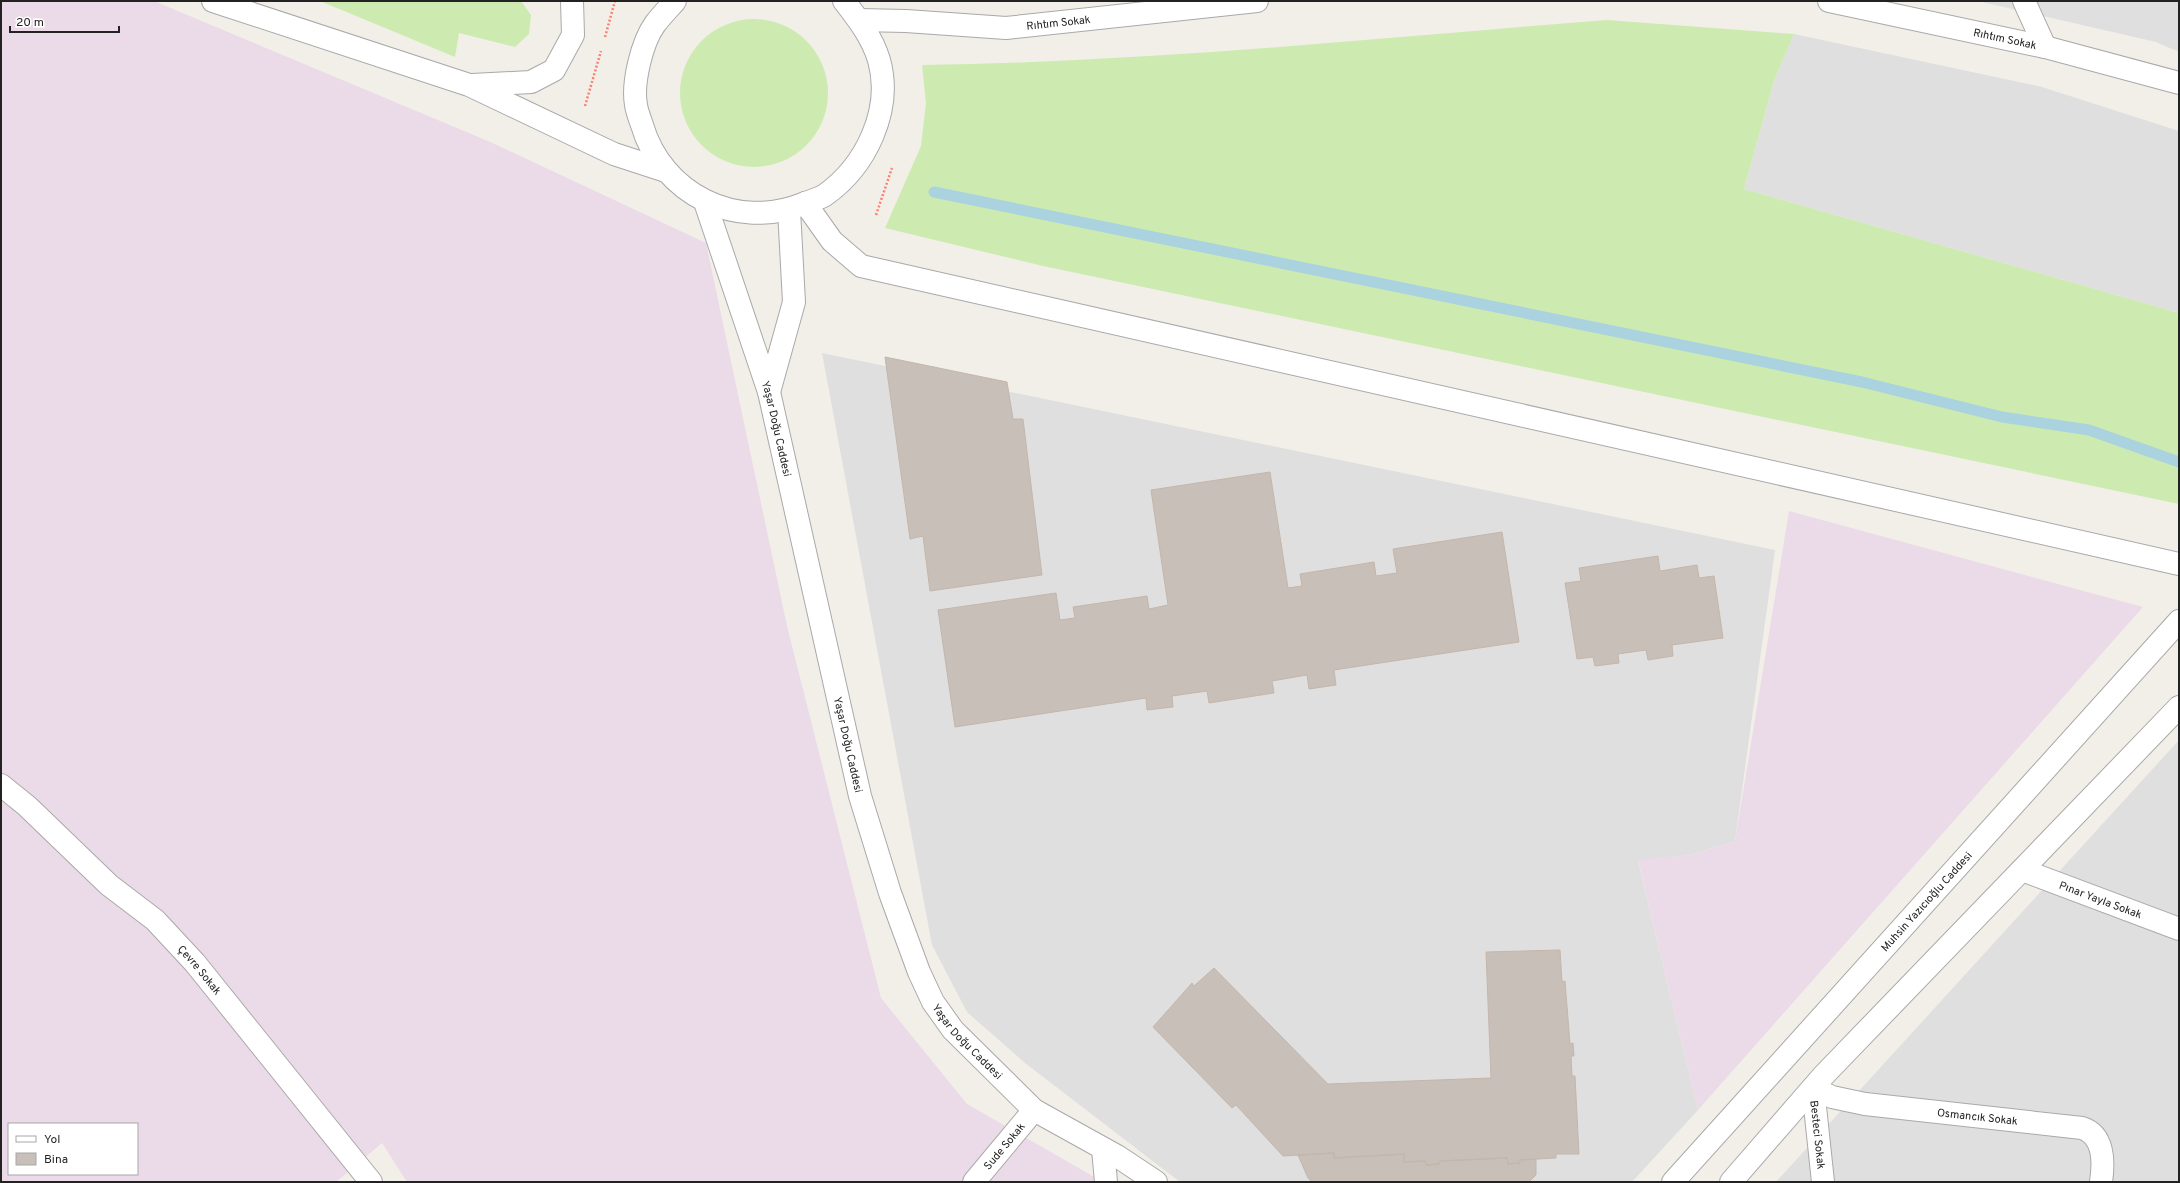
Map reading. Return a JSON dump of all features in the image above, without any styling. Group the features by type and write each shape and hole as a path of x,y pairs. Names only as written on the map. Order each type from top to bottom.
{"street":[{"path":"213,1 469,86 614,154 666,171"},
{"path":"469,86 531,82 554,70 573,35 572,1"},
{"path":"675,1 654,25 638,63 636,104 647,144 671,178 705,202 745,213 797,206 824,195 855,168 875,132 883,96 879,61 865,28 844,1"},
{"name":"Rıhtım Sokak","path":"859,20 906,21 1006,28 1257,1"},
{"name":"Rıhtım Sokak","path":"1829,1 2045,47 2179,83"},
{"path":"2024,1 2045,47"},
{"name":"Yaşar Doğu Caddesi","path":"705,202 769,392 860,796 905,936 933,1002 953,1030 1034,1110 1103,1149 1156,1182"},
{"path":"769,392 794,302 797,206"},
{"path":"797,206 832,241 861,266 2179,564"},
{"name":"Muhsin Yazıcıoğlu Caddesi","path":"1672,1182 2179,621"},
{"path":"1731,1182 1813,1088 2179,707"},
{"name":"Çevre Sokak","path":"1,785 27,806 109,885 155,920 195,963 370,1182"},
{"name":"Pınar Yayla Sokak","path":"2022,870 2179,928"},
{"name":"Besteci Sokak","path":"1813,1088 1823,1182"},
{"name":"Osmancık Sokak","path":"1813,1088 1832,1097 1865,1104 2090,1130 2096,1136 2102,1156 2101,1182"},
{"name":"Sude Sokak","path":"974,1182 1034,1110"},
{"path":"1103,1149 1106,1182"}],"path":[{"path":"605,38 616,1"},
{"path":"583,112 603,46"}],"shaded area":[{"path":"1,1 154,1 488,141 706,243 787,626 881,998 967,1104 1103,1182 407,1182 382,1143 336,1182 1,1182"},
{"path":"1978,1 2179,1 2179,52 2156,42"},
{"path":"1794,34 2042,87 2179,131 2179,313 1744,189 1774,81"},
{"path":"822,353 1775,550 1735,841 1690,855 1638,861 1698,1110 1632,1182 1180,1182 1025,1063 967,1012 932,945"},
{"path":"1789,511 2143,607 1698,1110 1638,860 1690,855 1735,841"},
{"path":"2179,740 2179,1182 1776,1182"}],"green space":[{"path":"320,1 521,1 531,15 529,34 515,47 459,33 455,57"},
{"path":"754,19 775,22 789,28 801,36 811,46 819,58 825,72 828,93 825,114 819,128 811,140 801,150 789,158 775,164 754,167 733,164 719,158 707,150 697,140 689,128 683,114 680,93 683,72 689,58 697,46 707,36 719,28 733,22"},
{"path":"1607,20 1794,34 1774,81 1744,189 2179,313 2179,504 1043,266 885,228 921,146 926,103 922,65 1008,63 1179,54"}],"building":[{"path":"885,357 1007,382 1013,419 1023,419 1042,575 930,591 923,536 910,539"},
{"path":"1270,472 1288,588 1302,586 1300,574 1374,562 1376,576 1397,573 1393,549 1502,532 1519,642 1334,670 1336,685 1309,689 1307,675 1272,681 1274,693 1209,703 1207,691 1172,696 1173,707 1147,710 1146,698 955,727 938,610 1056,593 1060,620 1075,618 1073,607 1147,596 1149,609 1168,605 1151,490"},
{"path":"1658,556 1660,571 1697,565 1699,578 1714,576 1723,638 1672,645 1673,656 1648,660 1646,650 1618,654 1619,663 1595,666 1593,657 1577,659 1565,583 1581,581 1579,568"},
{"path":"1560,950 1562,982 1565,981 1570,1044 1573,1043 1574,1056 1571,1056 1572,1076 1575,1076 1579,1154 1556,1154 1556,1158 1520,1160 1520,1163 1508,1164 1507,1158 1440,1161 1439,1164 1426,1165 1425,1161 1404,1162 1404,1154 1334,1158 1334,1153 1283,1156 1236,1105 1232,1108 1153,1027 1192,983 1194,986 1214,968 1328,1084 1491,1078 1486,952"},
{"path":"1334,1153 1334,1158 1404,1154 1404,1162 1425,1161 1426,1165 1439,1164 1440,1161 1507,1158 1508,1164 1520,1163 1520,1160 1536,1159 1536,1175 1529,1182 1312,1182 1308,1178 1298,1155"}],"waterway":[{"path":"934,192 1862,382 2002,417 2089,430 2179,462"}]}
